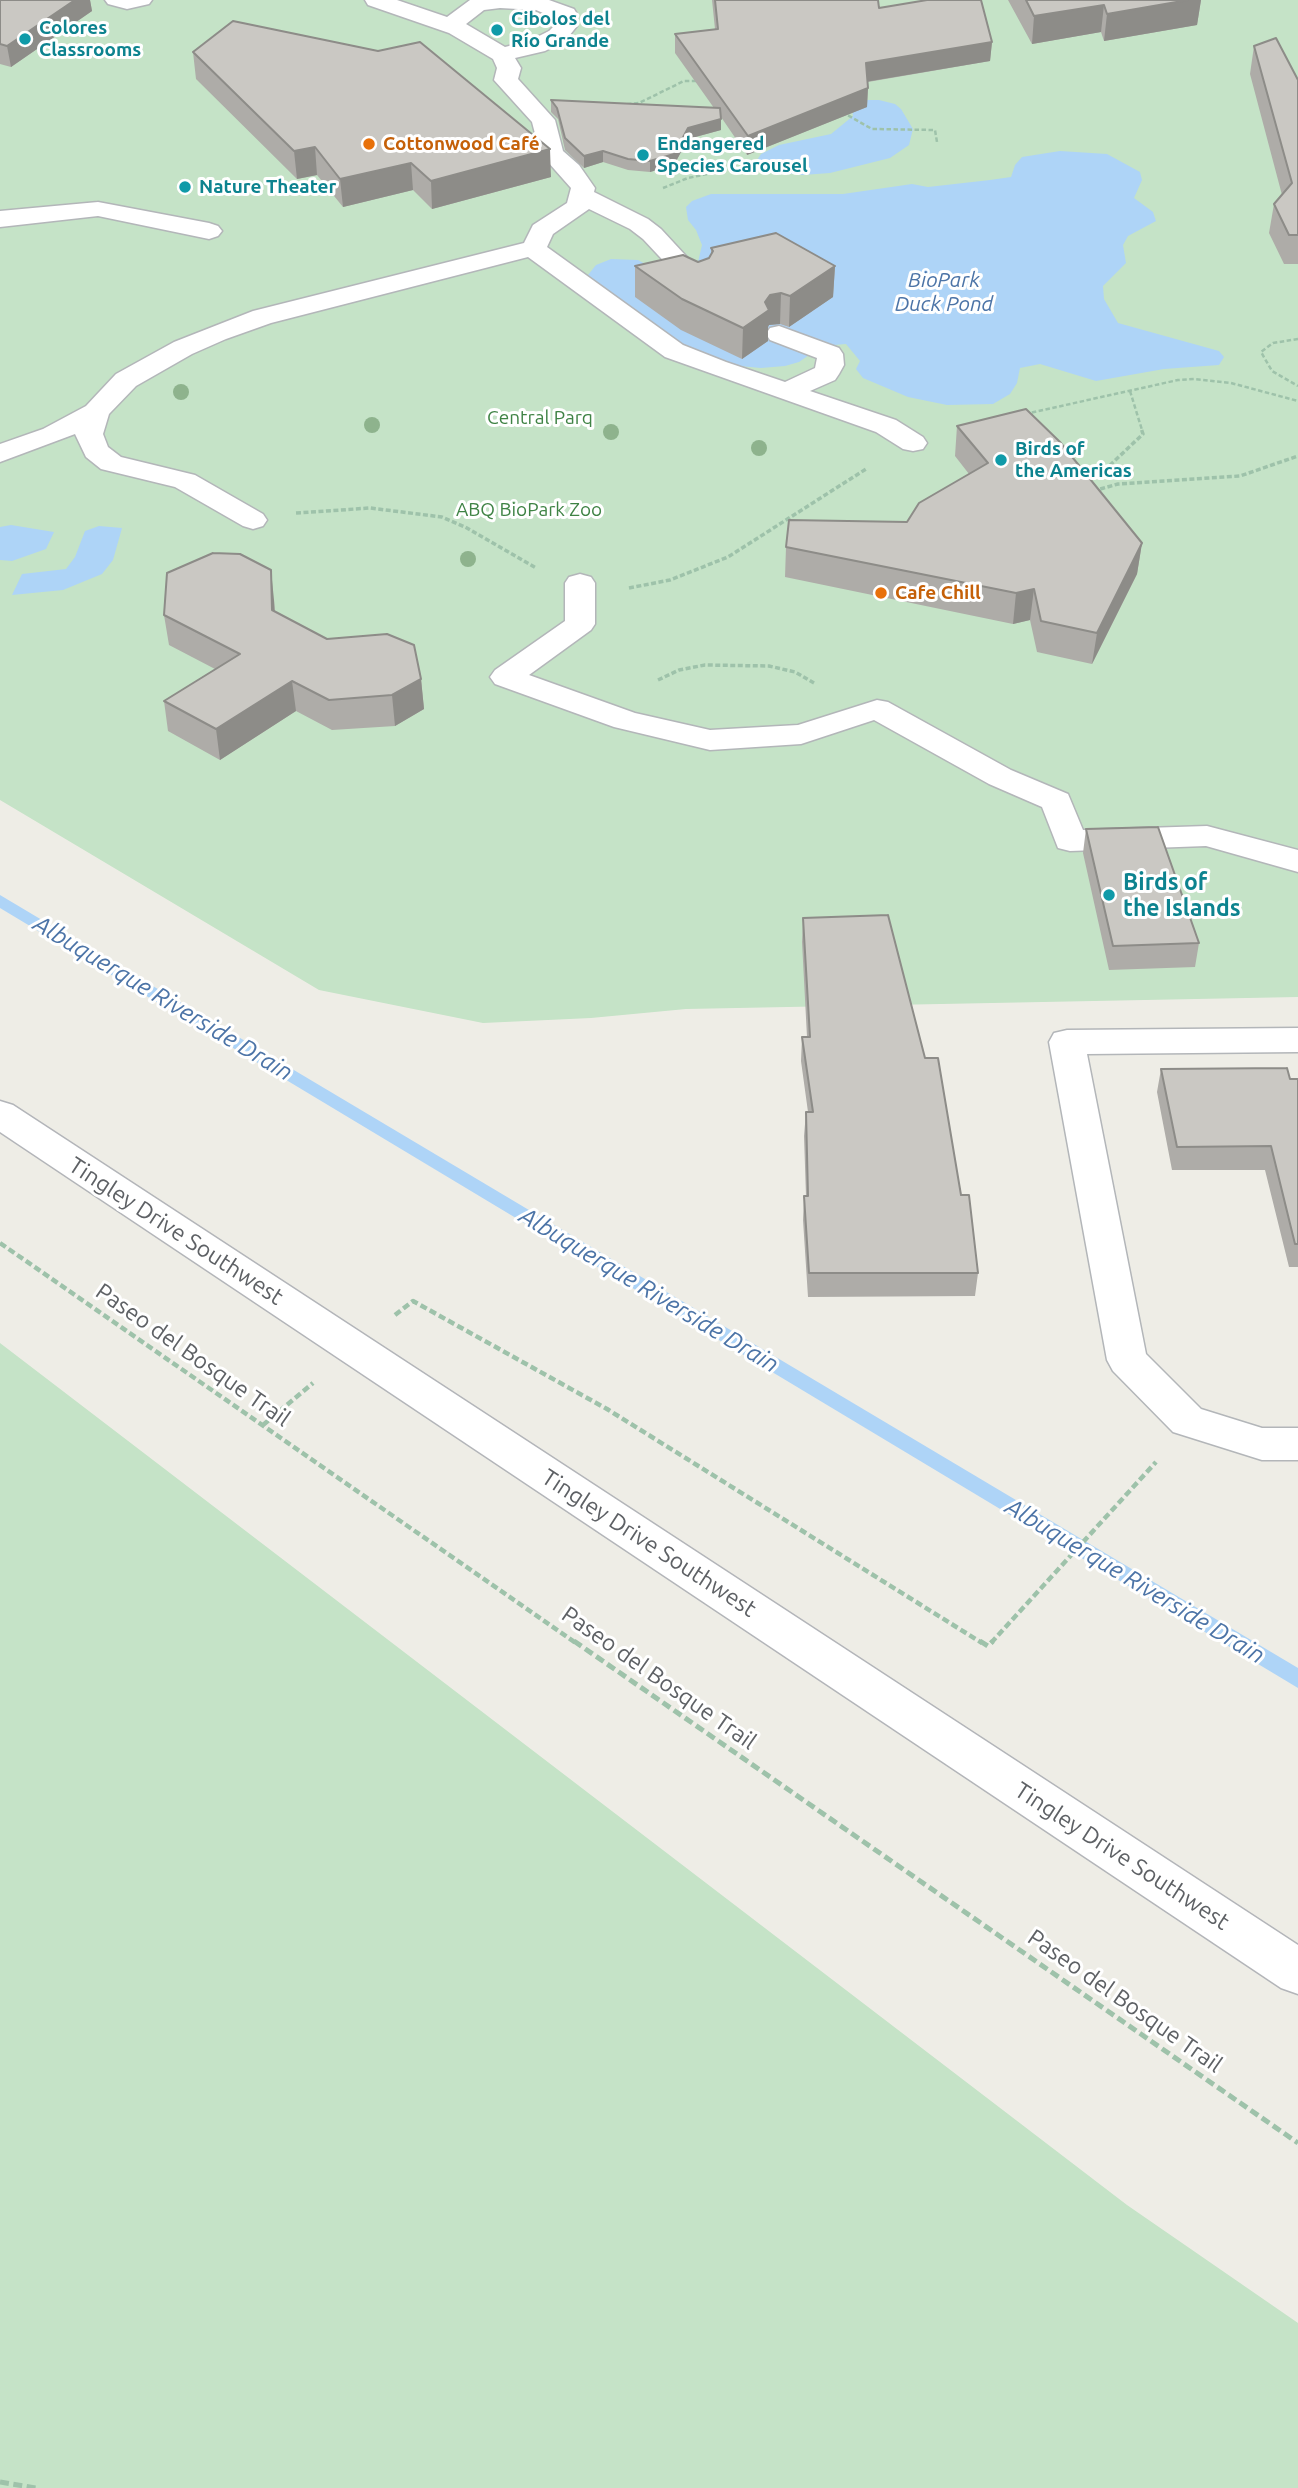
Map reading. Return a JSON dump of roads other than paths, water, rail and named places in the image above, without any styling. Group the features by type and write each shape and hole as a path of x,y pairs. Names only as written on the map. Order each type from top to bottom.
{"street":[{"path":"376,0 449,26 502,55 509,68 506,80 543,120 552,153 570,170 583,188 579,206 542,230 534,248"},
{"path":"449,26 477,5 500,1 539,4 566,14 566,26 557,36 537,47 502,55"},
{"path":"581,195 652,233 688,273"},
{"path":"0,219 98,209 209,231"},
{"path":"534,248 544,260 674,351 886,426 913,443"},
{"path":"0,454 52,435 96,412 126,380 183,348 217,333 262,317 534,248"},
{"path":"779,334 830,354 831,365 825,374 786,392"},
{"path":"96,412 89,434 96,451 111,463 185,481 253,520"},
{"path":"580,583 580,624 506,677 610,714 710,740 801,734 877,709 1000,777 1056,801 1069,841 1207,836 1298,861"},
{"path":"1298,1040 1067,1042 1127,1360 1187,1421 1262,1444 1298,1444"},
{"name":"Tingley Drive Southwest","path":"0,1114 1298,1972"}],"lane":[{"path":"115,0 127,3 142,0"}],"water":[{"path":"863,100 879,100 895,104 901,109 913,129 909,145 890,158 830,173 803,175 769,171 759,165 757,160 761,154 779,145 831,134 853,116 851,104"},
{"name":"BioPark Duck Pond","path":"1060,151 1107,154 1140,172 1142,180 1134,198 1153,212 1156,221 1128,236 1123,245 1126,263 1103,286 1104,299 1118,323 1219,351 1224,357 1219,365 1164,369 1096,381 1040,364 1020,368 1017,383 1010,394 993,404 947,405 908,397 863,378 856,369 860,361 846,344 822,346 799,362 785,366 739,366 709,356 682,344 588,275 596,265 611,259 638,260 658,271 698,262 702,245 688,220 686,207 692,201 711,194 843,194 912,184 928,187 990,180 1011,177 1015,165 1022,157"},
{"path":"11,525 54,532 46,549 12,561 0,560 0,527"},
{"path":"99,526 122,528 113,560 102,574 63,590 12,595 22,574 66,569 75,557 85,531"}],"waterway":[{"name":"Albuquerque Riverside Drain","path":"0,900 1298,1679"}],"place":[{"name":"Cibolos del Río Grande","path":"497,30"},
{"name":"Colores Classrooms","path":"25,39"},
{"name":"Cottonwood Café","path":"369,144"},
{"name":"Endangered Species Carousel","path":"643,155"},
{"name":"Nature Theater","path":"185,187"},
{"name":"Birds of the Americas","path":"1001,460"},
{"name":"Cafe Chill","path":"881,593"},
{"name":"Birds of the Islands","path":"1109,895"}],"park label":[{"name":"Central Parq","path":"540,418"},
{"name":"ABQ BioPark Zoo","path":"529,510"}]}
